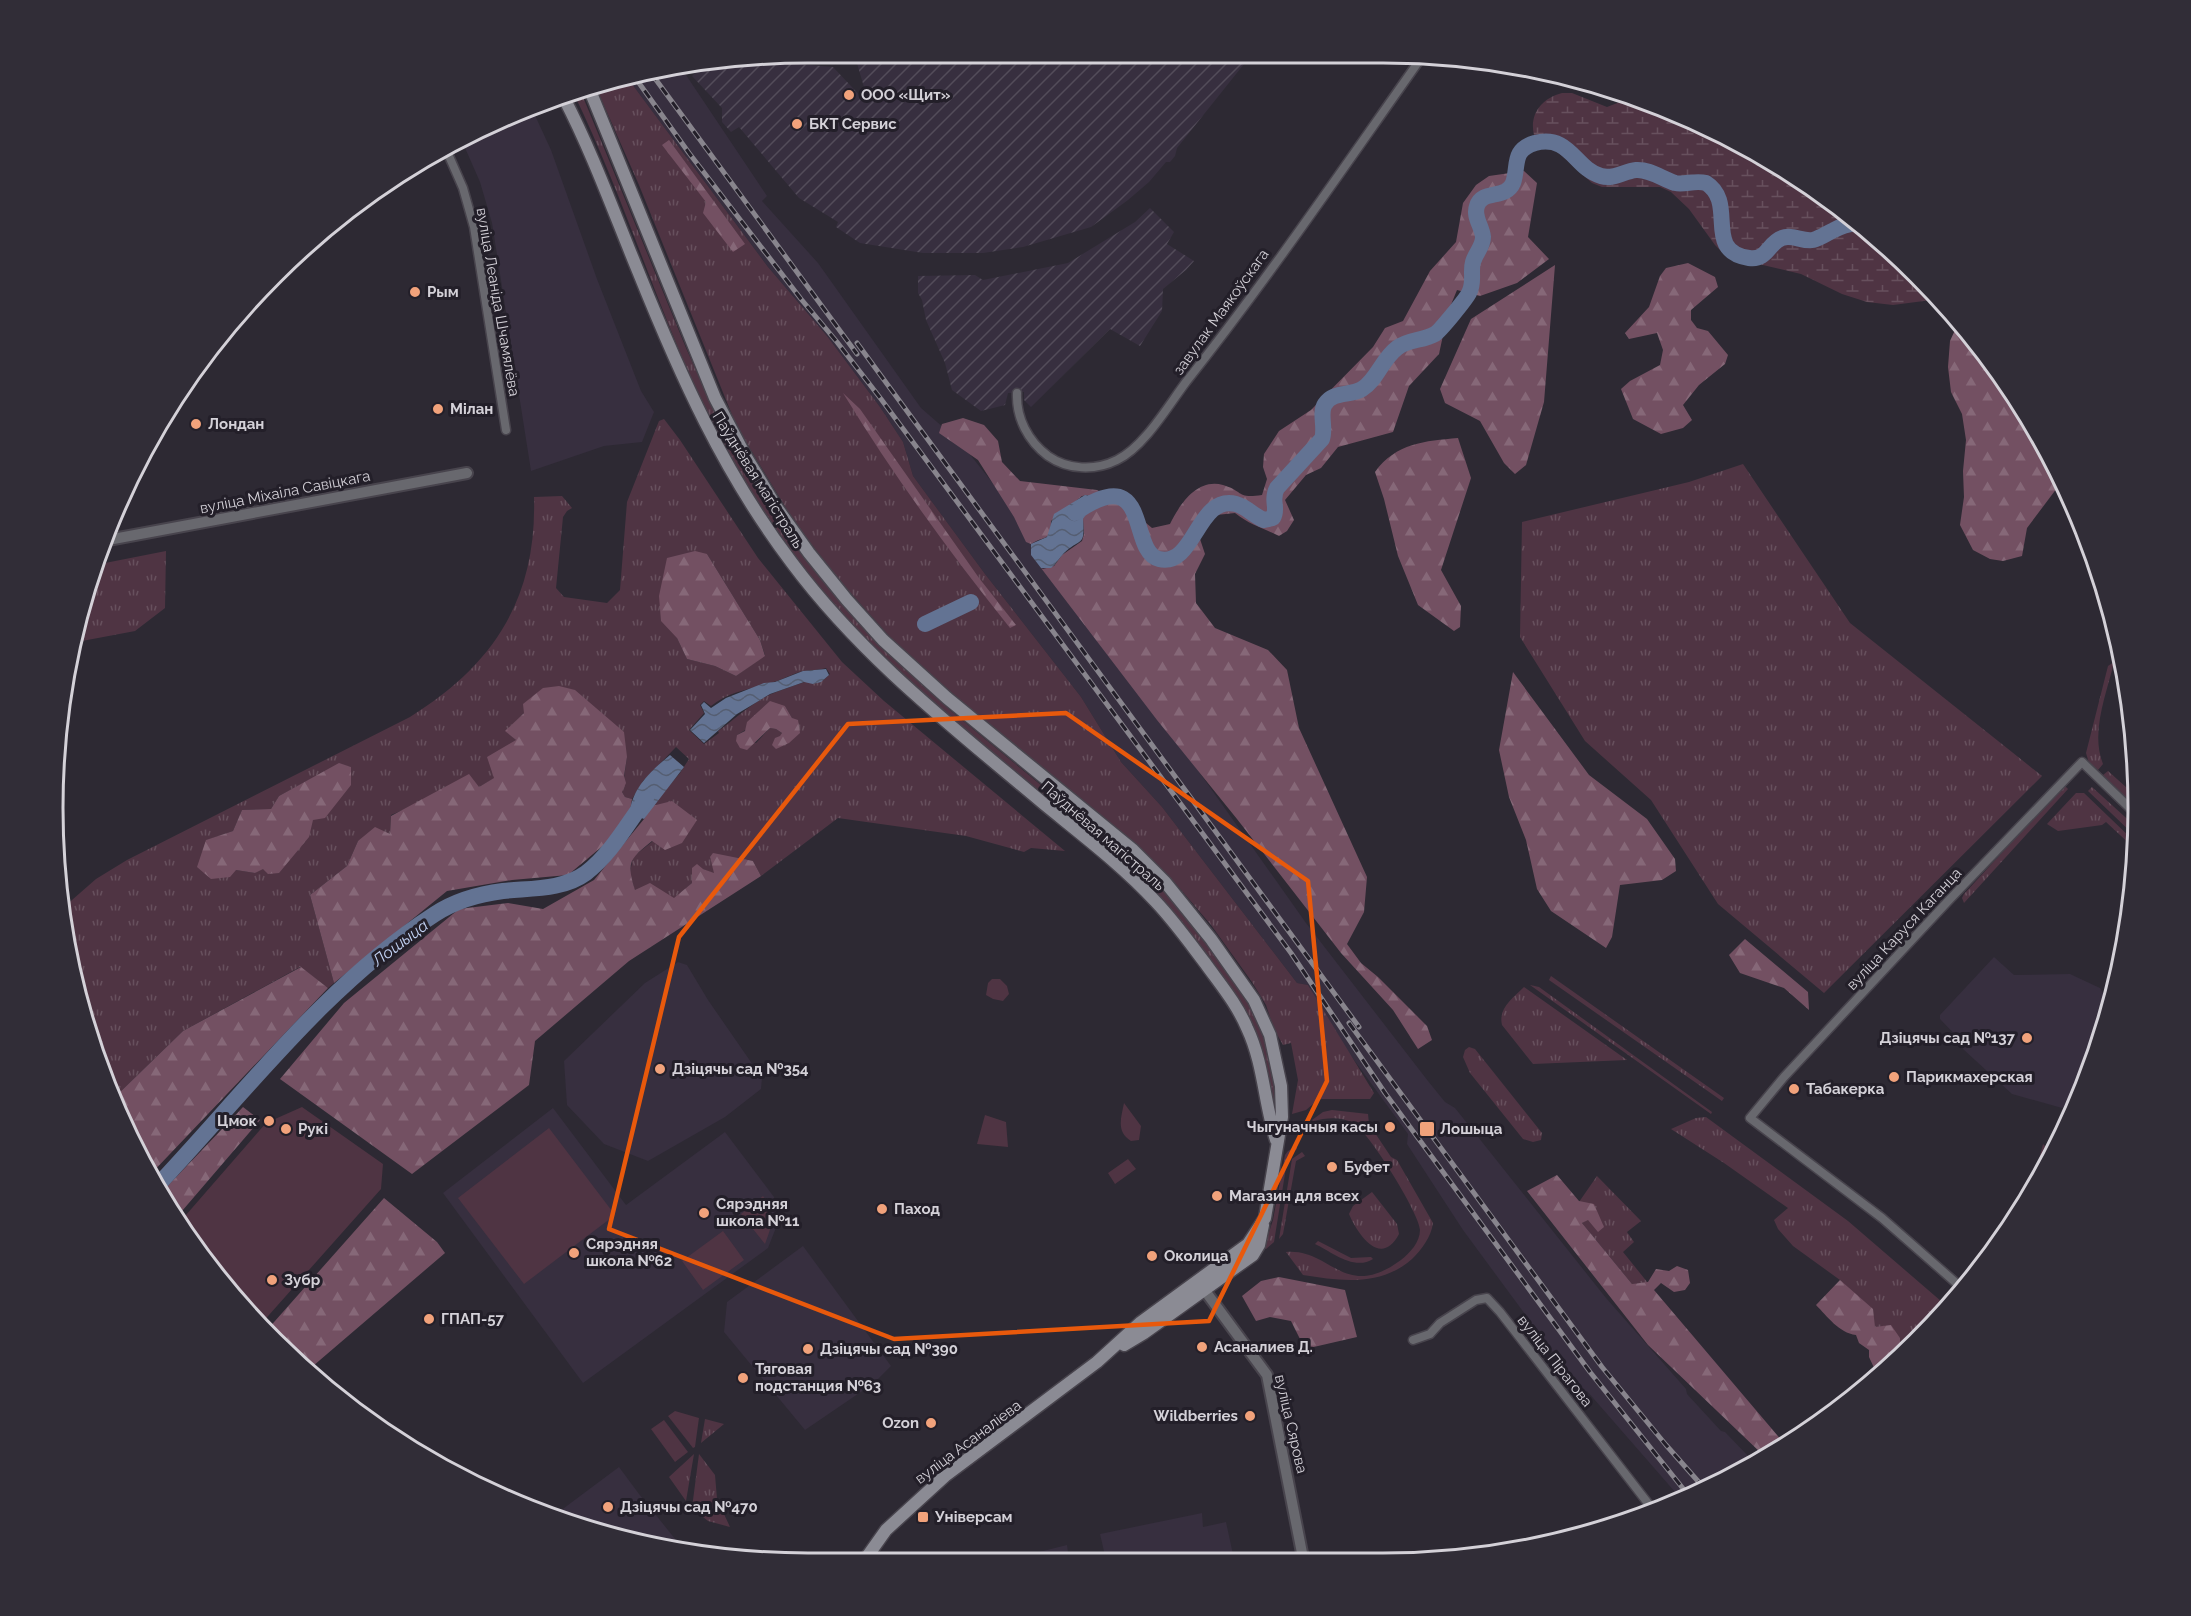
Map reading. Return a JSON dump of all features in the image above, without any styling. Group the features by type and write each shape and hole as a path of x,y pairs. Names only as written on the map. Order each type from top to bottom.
{"main road":[{"name":"Паўднёвая магістраль","path":"592,95 715,398 745,455 777,508 840,592 883,640 947,698 1133,850 1165,882 1211,939 1254,1000 1270,1035 1281,1086 1282,1117 1276,1142"},
{"name":"Паўднёвая магістраль","path":"567,104 592,157 699,413 732,473 769,531 831,611 903,686 1087,840 1156,902 1220,983 1247,1027 1258,1055 1264,1079 1268,1115 1276,1142"},
{"name":"вуліца Асаналіева","path":"870,1553 886,1530 945,1476 1103,1358 1144,1333 1202,1285 1253,1255 1259,1245 1265,1218 1276,1142"}],"street":[{"name":"завулак Маякоўскага","path":"1017,393 1017,410 1034,443 1063,465 1098,467 1118,460 1133,448 1217,343 1417,64"},
{"name":"вуліца Леаніда Шчамялёва","path":"449,155 463,188 474,227 506,429"},
{"name":"вуліца Міхаіла Савіцкага","path":"114,539 467,473"},
{"name":"вуліца Каруся Каганца","path":"1956,1283 1882,1218 1750,1118 1784,1077 1950,899 2082,762 2128,806"},
{"name":"вуліца Сярова","path":"1202,1285 1267,1375 1302,1553"},
{"name":"вуліца Пірагова","path":"1413,1340 1430,1334 1440,1323 1476,1300 1487,1298 1648,1503"}],"highlighted area":[{"path":"1066,713 1308,881 1327,1081 1209,1321 894,1339 609,1229 679,937 848,724"}],"shaded area":[{"path":"857,63 1245,63 1177,148 1170,162 1166,162 1149,182 1128,200 1091,227 1023,247 983,253 923,253 860,243 836,227 838,222 799,198 739,127 731,132 722,122 722,108 692,76 697,71 711,69 759,65 794,64 833,67 867,103 871,101 866,94"},
{"path":"685,73 767,196 762,201 818,263 921,408 960,442 1011,506 1306,923 1428,1081 1445,1102 1455,1108 1606,1298 1686,1389 1687,1394 1749,1457 1676,1493 1587,1391 1583,1393 1463,1230 1407,1144 1408,1134 1338,1038 1308,985 1297,983 1162,807 1121,762 1081,697 985,574 913,476 903,442 880,407 827,336 768,267 632,84"},
{"path":"535,116 551,150 597,279 641,391 654,412 642,442 604,446 531,471 492,223 480,182 465,147"},
{"path":"1150,208 1174,232 1167,244 1194,261 1163,289 1162,311 1140,346 1110,329 1031,407 1024,400 1024,392 1008,393 1005,405 981,411 952,390 945,363 926,320 922,300 918,293 918,276 975,275 983,280 1068,263 1135,222"},
{"name":"Дзіцячы сад №137","path":"1994,957 2014,975 2070,974 2100,988 2104,995 2071,1093 2062,1108 2012,1094 1963,1049 1964,1044 1940,1019 1940,1015"},
{"name":"Дзіцячы сад №354","path":"678,962 687,965 708,1000 762,1078 761,1089 725,1117 648,1161 604,1144 567,1105 564,1061 645,983"},
{"name":"Сярэдняя школа №62","path":"553,1108 626,1205 725,1132 774,1197 779,1220 768,1248 583,1383 443,1193"},
{"name":"Дзіцячы сад №390","path":"803,1246 891,1366 874,1383 805,1430 724,1332 727,1302"},
{"name":"Дзіцячы сад №470","path":"619,1467 677,1541 615,1528 561,1510"},
{"path":"1202,1513 1203,1527 1226,1522 1233,1553 1104,1553 1100,1534"},
{"path":"1067,1545 1068,1553 1035,1553"}],"green space":[{"path":"632,84 768,267 827,336 880,407 903,442 913,476 985,574 1081,697 1121,762 1162,807 1297,983 1308,985 1374,1093 1370,1099 1319,1099 1306,1110 1292,1114 1298,1080 1291,1043 1283,1045 1274,1029 1266,1005 1211,925 1176,884 1138,846 950,693 898,646 841,582 795,523 737,427 639,185 599,93"},
{"path":"1572,93 1607,107 1622,103 1713,140 1756,163 1837,217 1910,281 1928,300 1893,305 1867,302 1842,294 1801,274 1733,258 1724,254 1715,245 1689,209 1671,192 1660,187 1602,187 1592,183 1561,155 1534,135 1535,114 1543,103 1555,95"},
{"path":"584,98 686,348 714,410 767,504 804,558 872,638 951,711 1136,863 1179,908 1245,996 1257,1020 1268,1051 1274,1080 1276,1113 1271,1113 1263,1058 1249,1018 1240,1001 1168,906 1099,839 956,725 899,674 818,587 766,516 721,440 695,387 577,100"},
{"path":"669,140 745,244 733,252 703,213 706,202 662,145"},
{"path":"1524,171 1537,183 1528,237 1549,259 1517,283 1480,296 1457,290 1448,312 1439,354 1409,386 1393,432 1338,447 1321,468 1306,475 1285,500 1294,520 1287,531 1279,536 1235,513 1207,516 1198,533 1205,554 1195,574 1196,603 1215,628 1268,650 1287,670 1299,728 1367,877 1364,912 1347,944 1361,963 1427,1026 1432,1040 1418,1049 1393,1010 1341,953 1157,720 1041,568 1054,566 1062,555 1082,541 1083,519 1088,495 1082,496 1051,521 1050,532 1046,537 1031,544 1026,542 1014,517 978,460 939,433 942,424 963,418 984,425 998,441 1002,462 1020,481 1097,490 1122,503 1152,528 1170,524 1190,494 1205,485 1223,485 1248,496 1262,495 1267,479 1263,467 1264,454 1279,431 1311,410 1373,347 1385,328 1403,321 1430,271 1456,242 1463,203 1476,185 1489,176"},
{"path":"1688,263 1715,277 1718,287 1691,310 1691,320 1697,328 1708,331 1728,355 1725,364 1699,385 1683,405 1692,420 1683,428 1661,434 1633,419 1621,389 1630,381 1660,365 1663,350 1657,333 1629,339 1625,333 1649,307 1660,276 1666,268"},
{"path":"1555,265 1544,402 1526,465 1515,474 1504,463 1480,421 1445,403 1440,389 1471,319"},
{"path":"1955,331 1974,354 2028,436 2056,489 2027,528 2022,556 2003,561 1990,559 1973,550 1960,525 1964,497 1963,471 1966,440 1962,414 1951,392 1948,367 1950,341"},
{"path":"843,393 860,409 979,578 1016,625 1010,628 944,542 902,484"},
{"path":"664,419 758,558 842,662 884,701 1065,851 1031,848 1024,852 966,836 838,818 761,876 753,861 710,857 715,874 703,869 692,868 692,883 674,899 650,884 635,891 630,873 633,857 653,841 661,805 652,806 689,759 676,747 643,781 632,799 625,797 622,792 627,757 524,713 506,731 516,740 495,778 479,787 391,815 390,835 358,841 347,866 310,895 334,983 328,988 300,967 183,1031 120,1092 88,1001 69,903 96,879 127,860 410,717 440,697 487,651 505,625 528,567 533,533 534,497 562,496 572,508 563,517 556,588 564,597 607,603 620,590 627,502 659,421","holes":["707,554 760,640 765,655 736,676 715,666 687,659 677,638","826,668 830,674 823,680 805,682 769,695 742,712 704,744 689,730 704,713 700,705 704,701 711,706 734,693 803,671","785,706 792,718 776,749 782,733 776,729 770,728 756,743 737,735","339,764 351,767 313,820 255,873 236,870 207,840 233,831 242,810 271,809 279,796"]},
{"path":"1458,438 1471,478 1441,570 1461,606 1460,627 1454,631 1418,605 1398,556 1375,472 1383,462 1402,449 1423,442"},
{"path":"1743,464 1850,623 2042,776 1824,993 1718,904 1651,800 1585,741 1520,637 1522,522 1689,482"},
{"path":"166,551 165,608 135,631 82,641 88,615 105,563"},
{"path":"695,551 707,554 760,640 765,656 736,676 715,666 687,659 677,638 661,621 659,596 667,558"},
{"path":"2114,662 2099,726 2099,752 2103,764 2098,770 2089,763 2086,753 2108,666"},
{"path":"1513,672 1589,775 1647,819 1675,859 1676,871 1662,880 1620,885 1612,937 1606,948 1551,911 1537,889 1526,840 1509,797 1499,750"},
{"path":"559,686 575,690 624,732 627,757 624,776 626,783 622,792 625,797 632,799 630,811 605,844 568,875 512,880 447,891 334,983 310,895 347,866 358,841 375,827 390,834 391,816 469,774 479,787 494,778 487,757 516,740 505,731 524,713 523,704 543,688"},
{"path":"770,701 785,706 792,718 798,720 800,733 789,743 776,749 772,745 775,738 782,733 770,728 747,750 740,748 736,741 737,735 745,731 747,722"},
{"path":"339,763 351,767 351,785 325,818 313,820 309,837 279,873 268,874 263,869 255,873 236,870 230,877 211,879 197,867 206,840 233,831 242,810 271,809 279,796"},
{"path":"2108,771 2127,788 2128,799 2103,775"},
{"path":"2064,785 2068,789 1964,903 1962,898 1964,894"},
{"path":"2092,787 2128,819 2127,828 2088,791"},
{"path":"2076,793 2084,793 2127,834 2127,841 2106,822 2102,825 2058,831 2047,824"},
{"path":"672,801 697,820 682,843 665,850 652,841 639,852 631,866 635,890 650,883 674,898 692,883 692,868 697,864 714,873 710,857 713,853 753,861 761,876 629,961 535,1041 529,1085 412,1174 280,1079 344,1003 459,909 508,903 543,909 594,880 652,806"},
{"path":"1745,939 1808,992 1809,1010 1784,988 1740,973 1729,955"},
{"path":"301,967 328,988 156,1168 120,1092 183,1031"},
{"path":"1551,976 1724,1098 1722,1101 1549,980"},
{"path":"992,979 1000,979 1007,986 1009,994 1003,1001 986,995 988,983"},
{"path":"1530,985 1539,987 1712,1112 1711,1114"},
{"path":"1524,987 1627,1060 1533,1064 1502,1025 1501,1019 1504,1008"},
{"path":"1469,1047 1475,1049 1542,1133 1541,1140 1533,1142 1523,1139 1470,1073 1463,1057 1465,1050"},
{"path":"1124,1103 1141,1126 1139,1140 1131,1141 1121,1129"},
{"path":"243,1107 260,1120 182,1211 167,1187"},
{"path":"302,1107 383,1164 381,1189 266,1319 217,1262 185,1216 266,1123"},
{"path":"1332,1110 1368,1114 1369,1124 1391,1157 1397,1160 1433,1223 1428,1238 1416,1255 1400,1268 1387,1274 1360,1280 1303,1275 1286,1252 1302,1253 1351,1275 1365,1276 1382,1272 1401,1260 1411,1251 1418,1239 1420,1230 1412,1207 1380,1155 1360,1129 1343,1119 1312,1120 1323,1112"},
{"path":"985,1115 1006,1122 1008,1147 977,1144"},
{"path":"1706,1117 1848,1221 1941,1301 1900,1344 1900,1338 1875,1327 1840,1280 1793,1246 1778,1229 1774,1220 1788,1208 1671,1129 1696,1118"},
{"path":"549,1128 615,1215 524,1284 458,1198"},
{"path":"2043,1144 2046,1147 2039,1160"},
{"path":"1297,1146 1297,1149 1288,1155 1274,1242 1266,1249 1264,1248 1273,1220 1285,1155"},
{"path":"1302,1152 1305,1156 1296,1161 1283,1234 1279,1239 1292,1159"},
{"path":"1128,1159 1136,1169 1115,1184 1108,1173"},
{"path":"1557,1175 1579,1201 1594,1204 1604,1227 1598,1232 1588,1220 1582,1223 1632,1284 1648,1282 1656,1269 1669,1271 1677,1266 1688,1270 1690,1283 1685,1290 1674,1292 1661,1283 1654,1290 1780,1438 1759,1451 1648,1345 1527,1191"},
{"path":"1597,1176 1641,1221 1627,1232 1634,1242 1623,1252 1648,1283 1632,1284 1582,1223 1587,1220 1579,1202"},
{"path":"1372,1192 1397,1224 1399,1234 1392,1244 1385,1248 1371,1245 1364,1239 1349,1214 1353,1206"},
{"path":"763,1196 772,1214 770,1231 765,1244 741,1214"},
{"path":"384,1198 437,1242 445,1253 314,1365 272,1325"},
{"path":"723,1231 744,1260 703,1290 682,1261"},
{"path":"1318,1241 1351,1258 1371,1257 1373,1259 1366,1262 1351,1262 1315,1244"},
{"path":"1279,1277 1345,1290 1357,1337 1305,1349 1291,1321 1270,1317 1256,1321 1242,1296 1261,1281"},
{"path":"1840,1280 1873,1309 1875,1327 1891,1325 1900,1338 1900,1344 1874,1368 1869,1357 1869,1350 1859,1343 1856,1335 1839,1328 1816,1305"},
{"path":"675,1411 699,1418 695,1447 693,1448 668,1416"},
{"path":"705,1419 724,1424 701,1443"},
{"path":"664,1420 688,1452 675,1462 651,1429"},
{"path":"694,1454 686,1501 669,1477"},
{"path":"699,1454 715,1475 717,1499 730,1527 708,1521 692,1508"}],"water":[{"path":"1085,495 1091,496 1093,504 1083,519 1081,541 1064,553 1051,568 1041,568 1031,555 1031,544 1047,537 1054,514"},
{"path":"826,669 829,675 821,682 813,684 804,682 770,694 737,714 704,743 690,730 705,714 701,705 704,702 711,708 726,698 764,683 775,682 803,671"},
{"path":"670,755 684,767 644,819 634,815 630,811 639,787 650,773"}],"waterway":[{"name":"Лошыца","path":"1075,513 1099,499 1116,496 1127,502 1134,513 1150,553 1159,559 1171,559 1181,553 1204,519 1223,504 1240,505 1264,520 1273,518 1277,488 1322,439 1323,408 1328,400 1337,395 1362,389 1397,348 1435,334 1467,296 1472,285 1473,262 1483,241 1476,214 1477,206 1484,198 1510,188 1515,177 1519,155 1527,146 1535,143 1556,143 1585,167 1601,176 1610,177 1641,170 1675,183 1706,183 1715,192 1720,202 1723,236 1727,246 1735,254 1749,258 1760,257 1782,238 1813,240 1847,225"},
{"name":"Лошыца","path":"925,624 971,602"},
{"name":"Лошыца","path":"163,1179 287,1042 357,974 395,942 435,914 451,905 476,896 557,885 577,879 604,857 646,799"}],"railway":[{"path":"655,79 857,354"},
{"path":"639,83 689,153 881,399 1291,953 1385,1093 1590,1372 1684,1489"},
{"path":"857,343 1359,1027"},
{"path":"1349,1023 1602,1367 1699,1482"}],"place":[{"name":"ООО «Щит»","path":"849,95"},
{"name":"БКТ Сервис","path":"797,124"},
{"name":"Рым","path":"415,292"},
{"name":"Мілан","path":"438,409"},
{"name":"Лондан","path":"196,424"},
{"name":"Дзіцячы сад №137","path":"2027,1038"},
{"name":"Дзіцячы сад №354","path":"660,1069"},
{"name":"Парикмахерская","path":"1894,1077"},
{"name":"Табакерка","path":"1794,1089"},
{"name":"Цмок","path":"269,1121"},
{"name":"Чыгуначныя касы","path":"1390,1127"},
{"name":"Рукі","path":"286,1129"},
{"name":"Лошыца","path":"1427,1129"},
{"name":"Буфет","path":"1332,1167"},
{"name":"Магазин для всех","path":"1217,1196"},
{"name":"Паход","path":"882,1209"},
{"name":"Сярэдняя школа №11","path":"704,1213"},
{"name":"Сярэдняя школа №62","path":"574,1253"},
{"name":"Околица","path":"1152,1256"},
{"name":"Зубр","path":"272,1280"},
{"name":"ГПАП-57","path":"429,1319"},
{"name":"Асаналиев Д.","path":"1202,1347"},
{"name":"Дзіцячы сад №390","path":"808,1349"},
{"name":"Тяговая подстанция №63","path":"743,1378"},
{"name":"Wildberries","path":"1250,1416"},
{"name":"Ozon","path":"931,1423"},
{"name":"Дзіцячы сад №470","path":"608,1507"},
{"name":"Універсам","path":"923,1517"}]}
